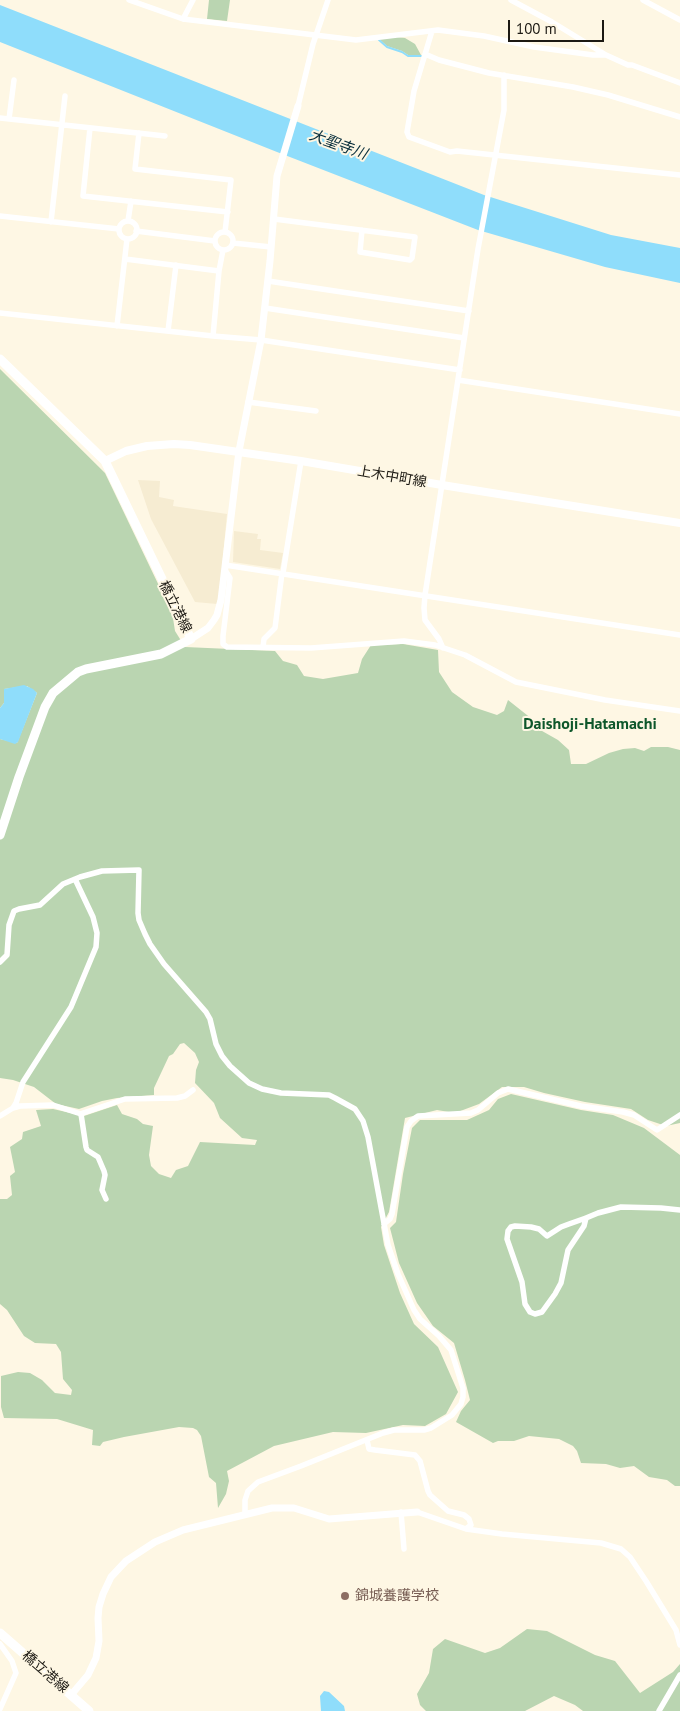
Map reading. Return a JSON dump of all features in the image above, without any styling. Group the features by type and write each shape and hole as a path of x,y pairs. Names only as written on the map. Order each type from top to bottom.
{"main road":[{"name":"橋立港線","path":"0,359 105,461 191,639 161,654 78,672 53,693 45,707 18,777 0,835"},
{"name":"上木中町線","path":"105,461 126,451 161,444 239,451 680,523"},
{"name":"橋立港線","path":"0,1633 89,1711"}],"street":[{"path":"129,0 183,18 356,40 432,31 484,36 534,47 593,55 606,54"},
{"path":"183,18 193,0"},
{"path":"191,639 208,628 217,615 225,567 239,451 261,340 277,176 327,0"},
{"path":"512,0 628,65 632,64 680,83"},
{"path":"643,0 680,20"},
{"path":"432,31 414,91 407,132 409,137 446,151 680,175"},
{"path":"425,54 469,68 573,86 680,117"},
{"path":"443,648 439,639 425,620 425,595 479,244 504,110 504,75"},
{"path":"9,119 14,80"},
{"path":"51,222 65,96"},
{"path":"0,118 165,136"},
{"path":"90,128 82,196 228,212"},
{"path":"139,133 135,169 231,180 225,232"},
{"path":"128,221 131,201"},
{"path":"0,216 119,230"},
{"path":"274,219 362,230 415,237 412,258 410,260 360,252 362,230"},
{"path":"127,239 120,235 119,230 123,223 128,221"},
{"path":"127,239 134,236 136,231 135,226 128,221"},
{"path":"136,231 215,241"},
{"path":"225,232 232,237 233,243 230,248 223,250 216,247 215,241 217,235 225,232"},
{"path":"117,326 127,239"},
{"path":"233,243 271,247"},
{"path":"213,336 219,270 223,250"},
{"path":"125,259 219,270"},
{"path":"168,331 176,265"},
{"path":"268,281 469,311"},
{"path":"265,308 464,338"},
{"path":"0,312 261,340 460,370"},
{"path":"458,380 680,414"},
{"path":"248,402 316,411"},
{"path":"262,647 264,639 275,628 301,461"},
{"path":"225,567 283,573 680,635"},
{"path":"225,567 230,578 223,644 231,647 320,648 404,641 435,645 465,655 516,682 605,700 680,711"},
{"path":"0,962 7,955 10,925 14,912 40,904 62,884 75,879 102,871 139,870 138,913 145,934 164,964 206,1012 210,1019 216,1044 230,1066 249,1083 262,1089 281,1093 329,1096 343,1101 360,1114 368,1137 388,1245 398,1274 414,1310 451,1350 463,1388 461,1404 452,1415 431,1428 424,1430 394,1430 258,1482 248,1491 245,1500 245,1514"},
{"path":"13,1108 23,1082 71,1007 96,947 97,933 93,917 75,879"},
{"path":"384,1224 390,1219 392,1214 407,1127 418,1116 471,1113 478,1110 498,1093 508,1089 581,1106 634,1115 657,1130 680,1116"},
{"path":"0,1116 13,1108 53,1105 80,1114 125,1099 177,1098 185,1096 193,1090"},
{"path":"80,1114 86,1148 98,1158 104,1171 102,1190 106,1198"},
{"path":"586,1218 584,1226 568,1250 561,1283 555,1294 542,1312 535,1314 530,1312 525,1304 522,1282 507,1239 508,1231 515,1226 539,1229 547,1236 561,1227 586,1218 621,1206 680,1210"},
{"path":"367,1440 370,1448 375,1450 415,1455 420,1461 430,1495 448,1511 469,1518 471,1525 466,1528"},
{"path":"71,1695 88,1675 96,1658 99,1641 98,1618 101,1601 111,1577 118,1568 164,1537 245,1514 283,1507 294,1508 329,1519 417,1512 466,1528 502,1534 601,1543 621,1549 630,1557 646,1581 676,1630 680,1645"},
{"path":"401,1512 404,1549"},
{"path":"0,1644 12,1661 16,1672 0,1709"},
{"path":"659,1711 680,1675"}],"shaded area":[{"path":"138,480 160,481 159,497 174,500 173,506 227,514 217,604 195,602 151,519"},
{"path":"234,531 258,534 257,539 261,539 260,550 283,553 280,569 233,562"}],"green space":[{"path":"209,0 230,0 227,21 207,19"},
{"path":"405,38 415,44 421,55 408,55 387,46 379,39"},
{"path":"0,369 105,473 161,590 173,618 175,631 185,647 275,651 283,661 297,665 304,676 323,679 358,673 362,659 371,645 403,644 438,650 439,672 452,692 473,707 497,715 504,711 508,700 532,719 535,727 558,740 569,750 571,764 586,764 609,753 623,749 635,748 644,751 651,747 668,747 680,750 680,1123 666,1126 648,1120 631,1109 585,1102 524,1087 502,1087 479,1104 455,1113 437,1110 405,1118 389,1212 381,1227 384,1245 400,1293 414,1324 438,1347 458,1392 446,1414 425,1426 403,1425 366,1433 333,1432 274,1446 227,1471 229,1481 226,1494 218,1508 216,1483 209,1477 201,1436 193,1428 179,1427 124,1437 103,1442 100,1446 92,1445 93,1430 57,1419 4,1418 1,1407 1,1376 18,1372 30,1373 42,1380 55,1393 71,1395 72,1390 63,1379 61,1352 56,1344 35,1343 24,1336 7,1310 0,1304 0,1199 7,1199 12,1195 10,1176 15,1172 10,1147 22,1139 23,1132 41,1126 36,1110 53,1109 84,1116 117,1105 122,1114 137,1119 143,1124 153,1126 149,1155 151,1166 159,1174 171,1178 176,1170 188,1166 200,1142 255,1145 257,1140 242,1138 220,1118 214,1103 195,1083 199,1062 195,1053 184,1043 180,1044 173,1054 169,1056 154,1088 154,1095 117,1098 79,1109 56,1104 34,1087 0,1078 0,739 17,743 37,693 27,686 4,689 4,703 0,708"},
{"path":"511,1094 581,1110 613,1115 644,1128 680,1155 680,1486 675,1486 667,1480 649,1477 634,1466 620,1468 606,1464 581,1463 573,1446 559,1439 529,1436 514,1441 498,1441 493,1443 456,1422 461,1411 470,1400 454,1343 433,1326 417,1303 399,1263 390,1228 396,1222 412,1128 420,1120 467,1120 489,1110 498,1099"},
{"path":"527,1629 547,1631 595,1655 615,1661 640,1693 673,1672 680,1664 680,1711 583,1711 575,1705 554,1696 525,1711 426,1711 420,1705 417,1694 429,1673 433,1649 445,1639 485,1653 500,1648"}],"water":[{"name":"大聖寺川","path":"0,5 484,195 611,235 680,248 680,283 605,267 478,230 0,42"},
{"path":"24,685 37,693 18,742 15,744 0,739 0,708 4,703 4,689"},
{"path":"324,1691 329,1692 344,1706 345,1711 321,1711 320,1696"}],"waterway":[{"path":"379,40 387,47 408,56 421,56"}],"place":[{"name":"錦城養護学校","path":"345,1596"}],"district":[{"name":"Daishoji-Hatamachi","path":"590,724"}]}
